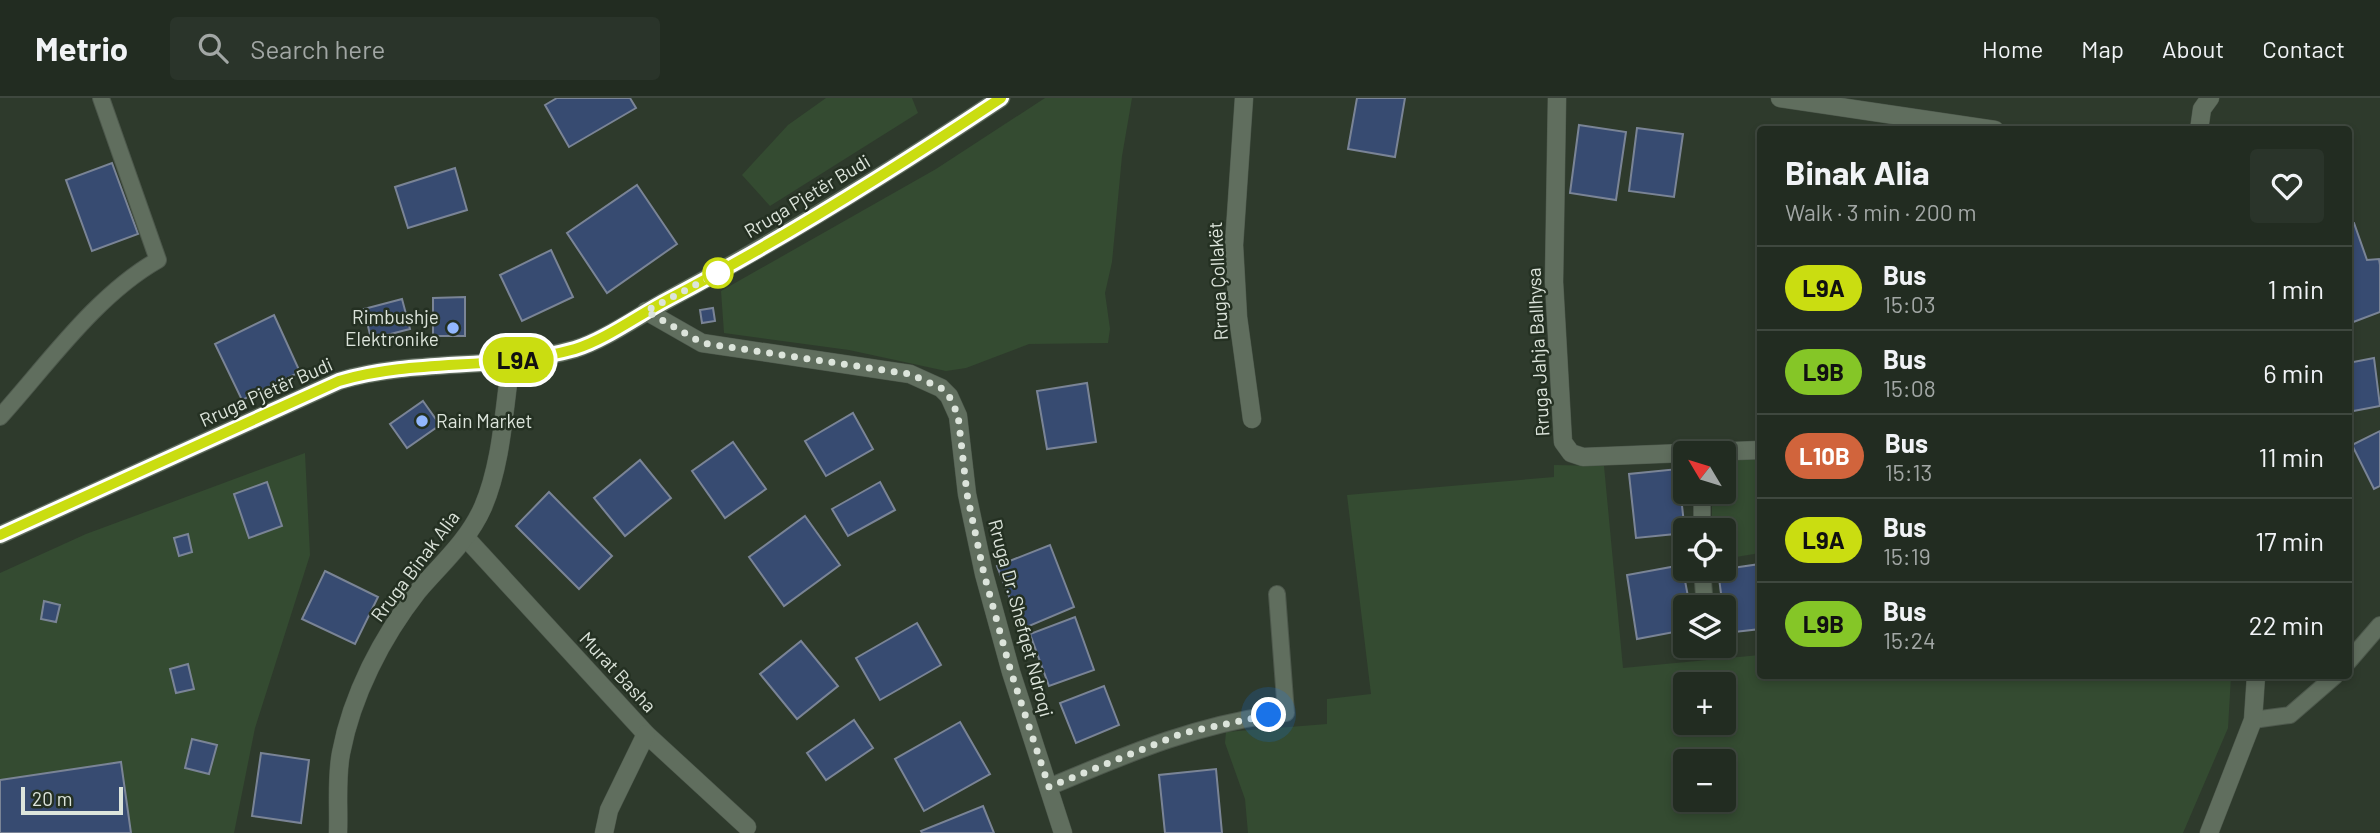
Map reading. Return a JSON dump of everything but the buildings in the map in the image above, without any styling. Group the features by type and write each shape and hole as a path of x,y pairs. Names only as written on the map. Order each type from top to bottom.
{"street":[{"name":"Rruga Pjetër Budi","path":"0,535 339,381 384,369 512,361 579,348 844,200 1001,98"},
{"name":"Rruga Çollakët","path":"1244,98 1234,245 1238,317 1252,419"},
{"name":"Rruga Jahja Ballhysa","path":"1557,98 1554,282 1563,442 1571,453 1583,457 1673,454"},
{"path":"1780,98 1968,126"},
{"path":"2200,126 2202,109 2210,98"},
{"name":"Rruga Dr. Shefqet Ndroqi","path":"646,311 702,343 910,374 932,382 949,396 958,415 967,494 984,574 1011,672 1063,833"},
{"name":"Rruga Binak Alia","path":"338,833 340,755 361,689 395,624 418,592 466,538 483,507 492,478 512,361"},
{"name":"Rruga Jahja Ballhysa","path":"1736,451 1757,450"},
{"name":"Murat Basha","path":"466,538 646,734 747,827"},
{"path":"2209,833 2253,720 2256,679"},
{"path":"604,833 609,810 646,734"}],"lane":[{"path":"0,417 112,292 135,273 158,260 101,98"},
{"path":"1049,787 1183,733 1225,721 1286,713 1278,594"},
{"path":"2352,657 2380,625"},
{"path":"2253,720 2290,715 2332,679"}],"green space":[{"path":"826,98 912,98 918,113 770,206 742,175 788,125"},
{"path":"1045,98 1132,98 1122,156 1112,262 1105,293 1110,329 1108,343 1029,344 966,368 946,371 849,350 724,333 721,291 936,169"},
{"path":"305,453 310,555 255,728 234,833 0,833 0,573 86,534"},
{"path":"1757,459 1757,554 1736,557 1736,518 1712,518 1712,504 1736,504 1736,460"},
{"path":"1554,465 1604,466 1623,668 1757,655 1757,679 2231,679 2228,728 2183,833 1248,833 1245,799 1225,743 1226,732 1327,724 1327,699 1371,694 1347,495 1554,477"}],"bus line":[{"name":"L9A","path":"0,535 339,381 373,371 512,361 579,348 718,273 844,200 1001,98"}],"place":[{"name":"Rimbushje Elektronike","path":"453,328"},
{"name":"Rain Market","path":"422,421"}],"route":[{"path":"718,273 646,311 702,343 920,376 949,396 958,415 967,494 984,574 1011,672 1049,787 1183,733 1225,721 1269,715"}]}
